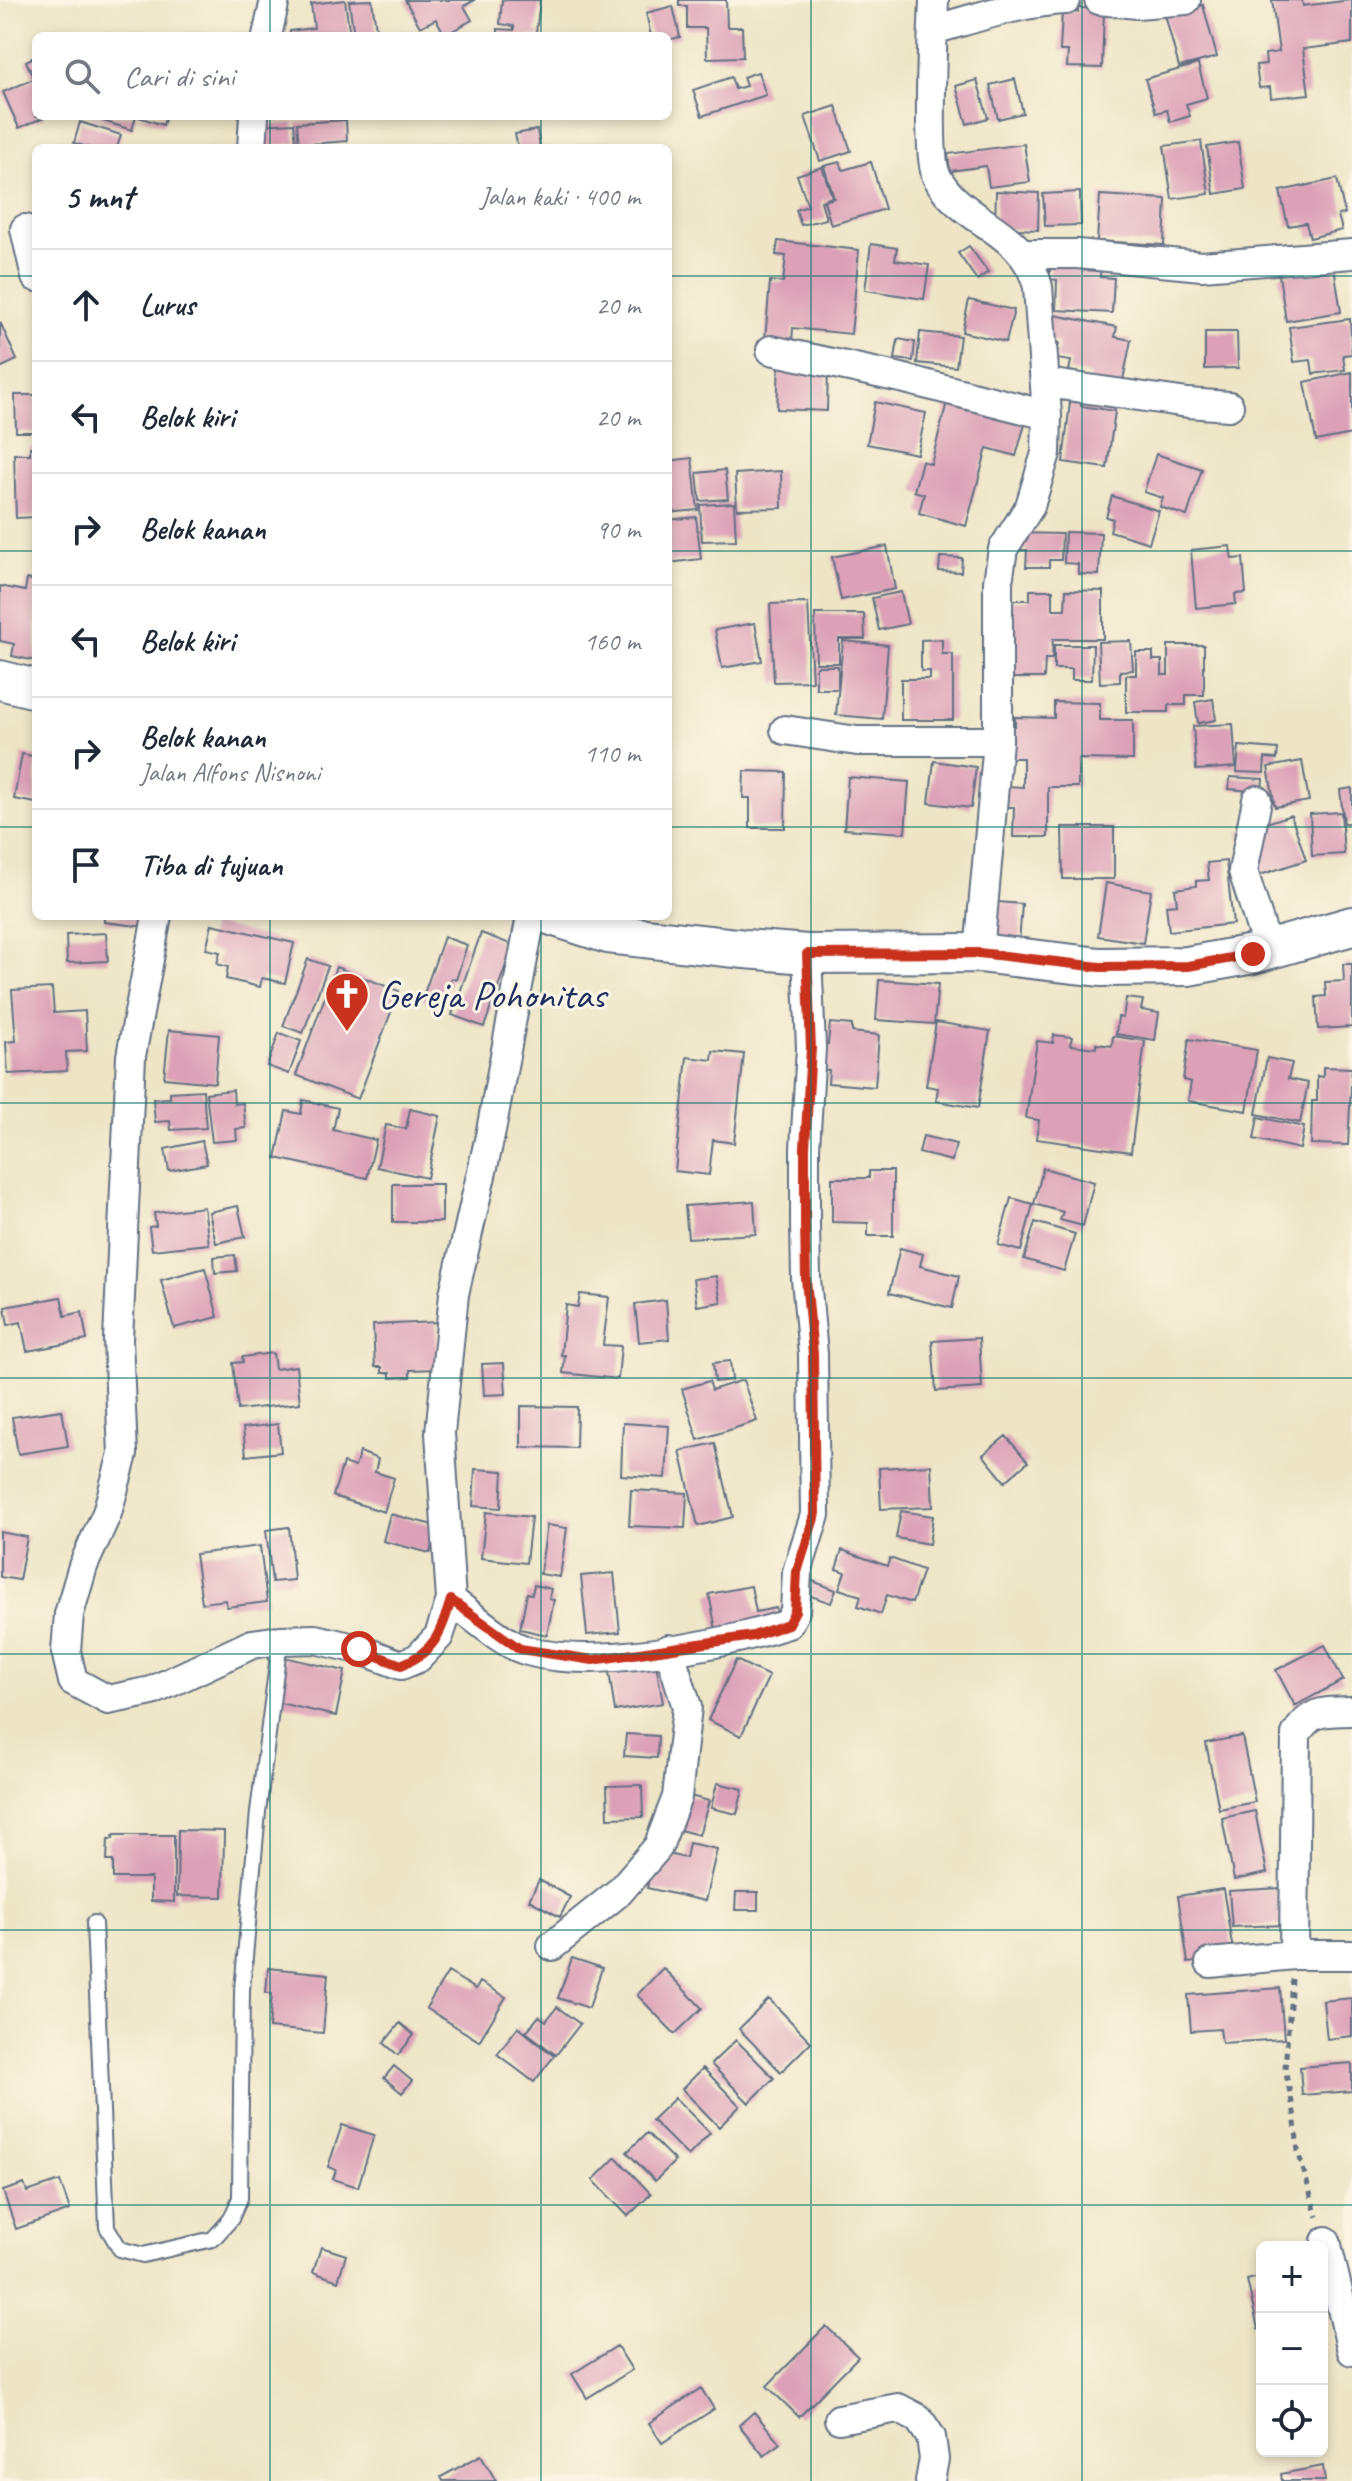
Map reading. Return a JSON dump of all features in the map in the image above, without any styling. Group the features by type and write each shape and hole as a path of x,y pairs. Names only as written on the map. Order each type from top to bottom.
{"main road":[{"path":"0,680 32,688"},
{"path":"564,920 608,934 807,954 979,953 1100,967 1188,966 1268,950 1352,926"}],"street":[{"path":"268,32 275,0"},
{"path":"934,0 932,167 947,193 1024,254 1034,271 1046,383 1046,453 1030,506 1003,549 998,582 998,741 979,953"},
{"path":"933,30 1008,9 1066,0"},
{"path":"1099,0 1137,4 1186,0"},
{"path":"252,144 254,120"},
{"path":"25,229 32,260"},
{"path":"1024,254 1077,254 1202,266 1352,254"},
{"path":"771,350 901,378 1047,415"},
{"path":"1046,383 1229,406"},
{"path":"785,730 857,741 998,741"},
{"path":"1257,800 1243,871 1268,950"},
{"path":"156,920 131,1056 118,1340 123,1454 107,1513 83,1566 69,1614 66,1651 73,1681 108,1700 152,1691 252,1644 315,1639 359,1649 401,1665 418,1658 439,1636 451,1600 440,1433 454,1294 490,1136 530,920"},
{"path":"451,1600 520,1649 593,1660 753,1636 788,1624 795,1611 797,1572 815,1515 813,1354 805,1224 805,1148 811,1048 807,954"},
{"path":"552,1946 619,1892 658,1847 677,1797 687,1707 669,1649"},
{"path":"1294,1955 1296,1734 1306,1718 1320,1712 1352,1711"},
{"path":"1210,1963 1294,1955 1352,1955"},
{"path":"1328,2249 1352,2351"},
{"path":"839,2419 898,2408 919,2419 931,2437 934,2459 930,2481"}],"lane":[{"path":"94,1923 107,2227 120,2249 143,2255 213,2239 231,2219 240,2198 242,1990 258,1812 280,1640"}],"path":[{"path":"1294,1955 1285,2069 1298,2151 1326,2241"}],"building":[{"path":"345,0 349,32 290,32 314,28 311,4"},
{"path":"372,0 376,32 353,32 349,1"},
{"path":"405,0 475,0 464,6 472,20 450,32 443,32 436,19 420,27"},
{"path":"502,0 540,0 536,32 498,32 498,29 514,30 514,26 500,24"},
{"path":"679,0 726,0 727,27 742,27 743,57 707,58 706,28 687,28 687,6 679,6"},
{"path":"1272,0 1302,0 1303,6 1352,0 1352,43 1303,49 1309,94 1271,98 1270,87 1259,88 1256,65 1266,64 1265,54 1279,52"},
{"path":"1203,5 1217,57 1179,67 1165,15"},
{"path":"673,6 680,37 672,39 672,32 650,32 646,13"},
{"path":"1078,8 1104,9 1102,68 1067,67 1068,51 1060,51 1062,11 1078,12"},
{"path":"32,58 32,74 26,61"},
{"path":"1198,64 1207,98 1186,104 1190,116 1170,122 1167,110 1156,113 1145,79"},
{"path":"758,72 766,95 702,116 693,90 731,77 735,89 746,86 743,77"},
{"path":"1015,79 1023,113 998,119 990,85"},
{"path":"32,80 32,120 38,120 19,128 3,92"},
{"path":"977,80 988,118 967,124 956,86"},
{"path":"836,106 851,151 820,161 805,116"},
{"path":"99,120 135,120 132,130"},
{"path":"148,120 165,120 163,125"},
{"path":"346,120 347,141 299,144 297,123"},
{"path":"80,122 121,135 118,144 74,143"},
{"path":"294,123 296,144 260,144 259,125"},
{"path":"537,130 539,144 517,144 515,134"},
{"path":"1201,141 1209,194 1172,199 1164,146"},
{"path":"1238,142 1245,189 1214,194 1207,147"},
{"path":"1024,144 1030,182 989,187 986,166 950,171 948,154"},
{"path":"840,162 843,170 871,162 885,209 831,225 824,201 834,198 824,166"},
{"path":"822,167 832,197 821,201 826,219 801,225 796,210 808,206 797,175"},
{"path":"1337,179 1345,214 1338,215 1342,230 1310,238 1306,223 1288,226 1280,191"},
{"path":"996,191 1039,193 1038,230 995,228"},
{"path":"1080,192 1081,225 1045,226 1043,194"},
{"path":"1100,195 1166,199 1164,245 1097,241"},
{"path":"778,241 859,250 851,334 793,328 792,343 765,340 770,281 783,282 786,256 776,255"},
{"path":"871,244 897,248 895,260 929,265 924,299 865,290"},
{"path":"969,246 988,272 977,280 958,253"},
{"path":"1050,256 1101,259 1100,277 1114,278 1112,313 1056,310 1057,280 1050,279"},
{"path":"1334,267 1341,312 1286,321 1279,275"},
{"path":"969,300 1014,310 1006,342 962,332"},
{"path":"1049,314 1117,327 1115,337 1131,340 1121,390 1088,384 1090,375 1069,371 1071,361 1056,359 1059,343 1044,340"},
{"path":"1350,319 1352,354 1343,355 1345,370 1313,374 1311,360 1294,362 1289,327"},
{"path":"0,322 17,360 0,368"},
{"path":"920,332 960,336 956,367 917,363"},
{"path":"1205,332 1237,332 1238,368 1205,369"},
{"path":"898,339 915,342 913,361 895,359"},
{"path":"779,365 828,367 827,411 777,409"},
{"path":"1352,372 1352,434 1316,441 1305,382"},
{"path":"1071,394 1083,396 1081,406 1115,411 1107,468 1063,462"},
{"path":"15,395 32,395 32,432 16,432"},
{"path":"875,402 926,413 917,454 867,444"},
{"path":"947,402 1025,424 1016,456 987,448 966,526 919,513 924,494 914,491 922,461 931,464"},
{"path":"32,447 32,517 16,518 14,454 30,454"},
{"path":"1156,454 1202,469 1187,516 1160,507 1163,498 1144,492"},
{"path":"692,458 698,510 672,513 672,460"},
{"path":"725,470 728,499 700,501 697,473"},
{"path":"781,471 782,508 737,509 735,474"},
{"path":"1112,496 1159,511 1149,543 1110,531 1113,519 1106,517"},
{"path":"734,503 736,540 702,541 700,505"},
{"path":"696,517 701,559 672,563 672,520"},
{"path":"1065,532 1101,533 1099,575 1078,574 1078,564 1064,563"},
{"path":"1016,533 1062,534 1061,560 1049,560 1049,567 1026,567 1027,550 1016,550"},
{"path":"887,546 895,589 841,600 832,557"},
{"path":"1230,546 1232,559 1243,558 1246,593 1235,594 1236,604 1196,608 1191,550"},
{"path":"940,557 962,558 961,572 939,571"},
{"path":"27,579 32,580 32,660 12,656 14,644 0,641 0,586 25,591"},
{"path":"1030,590 1053,590 1053,609 1065,609 1066,590 1103,591 1103,639 1053,639 1052,659 1045,659 1044,678 1011,678 1008,600 1030,600"},
{"path":"901,592 908,624 879,630 872,598"},
{"path":"808,603 812,681 774,682 770,604"},
{"path":"815,614 864,614 865,639 839,639 839,663 816,663"},
{"path":"755,623 762,661 722,668 715,630"},
{"path":"942,639 942,654 953,654 953,720 901,720 901,679 930,679 930,671 921,671 921,640"},
{"path":"843,641 888,645 882,719 836,715"},
{"path":"1131,641 1133,670 1120,671 1120,682 1100,683 1098,642"},
{"path":"1054,645 1093,645 1092,680 1072,680 1072,669 1054,669"},
{"path":"1168,645 1204,645 1204,695 1186,695 1186,705 1168,705 1168,712 1126,712 1126,675 1136,675 1136,652 1153,652 1153,660 1162,660 1162,675 1168,675"},
{"path":"816,666 838,666 838,689 816,689"},
{"path":"1213,699 1216,720 1198,723 1195,702"},
{"path":"1054,702 1100,703 1100,720 1133,720 1133,760 1078,759 1078,787 1048,787 1048,837 1013,837 1014,807 1005,807 1005,786 1023,787 1023,758 1002,758 1002,725 1015,726 1015,717 1054,718"},
{"path":"1233,724 1236,767 1196,770 1193,726"},
{"path":"1239,746 1278,749 1277,759 1265,758 1264,773 1237,772"},
{"path":"22,754 32,756 32,802 14,799"},
{"path":"934,761 976,767 971,808 929,803"},
{"path":"1302,761 1309,801 1275,807 1268,767"},
{"path":"744,771 786,772 785,828 750,828 750,798 743,798"},
{"path":"848,777 909,782 905,833 844,829"},
{"path":"1230,777 1263,779 1262,792 1229,789"},
{"path":"1352,788 1352,823 1344,823 1340,790"},
{"path":"1341,812 1344,854 1312,856 1310,814"},
{"path":"1291,815 1306,860 1254,877 1239,832"},
{"path":"1062,827 1114,827 1114,879 1063,879"},
{"path":"1226,861 1233,924 1169,931 1166,905 1177,904 1175,889 1196,886 1196,881 1209,880 1207,863"},
{"path":"1106,883 1151,891 1143,943 1098,936"},
{"path":"997,902 1022,904 1019,944 994,943"},
{"path":"104,920 147,920 146,927"},
{"path":"212,924 294,943 285,983 262,978 260,987 226,979 228,967 217,964 220,952 206,949"},
{"path":"106,933 108,961 67,963 66,935"},
{"path":"481,933 513,945 484,1027 452,1015"},
{"path":"444,937 467,945 456,980 451,978 441,1005 422,999"},
{"path":"308,959 328,966 303,1033 283,1026"},
{"path":"1343,964 1352,964 1352,1027 1318,1029 1316,997 1326,996 1325,982 1344,981"},
{"name":"Gereja Pohonitas","path":"336,967 399,991 358,1099 296,1075"},
{"path":"879,980 938,984 934,1024 876,1020"},
{"path":"52,988 54,1013 85,1011 87,1051 66,1052 67,1071 8,1074 6,1042 16,1041 12,990"},
{"path":"1126,998 1143,1000 1141,1010 1159,1013 1155,1040 1116,1034 1118,1017 1123,1018"},
{"path":"936,1022 990,1031 978,1108 936,1101 938,1088 926,1086"},
{"path":"830,1023 852,1025 852,1032 879,1035 875,1087 828,1083 829,1070 812,1069 815,1043 828,1044"},
{"path":"169,1030 219,1035 215,1083 164,1078"},
{"path":"279,1033 301,1041 289,1074 267,1066"},
{"path":"1054,1035 1072,1037 1070,1045 1096,1048 1096,1044 1112,1046 1113,1036 1145,1041 1131,1152 1036,1139 1039,1120 1026,1118 1037,1041 1053,1043"},
{"path":"1189,1039 1257,1050 1247,1111 1188,1101 1191,1082 1183,1080"},
{"path":"713,1051 744,1054 734,1143 713,1140 709,1175 675,1171 687,1057 712,1060"},
{"path":"1267,1058 1292,1063 1288,1079 1308,1083 1300,1123 1256,1114"},
{"path":"1323,1067 1352,1068 1348,1145 1311,1144 1312,1101 1317,1101 1317,1076 1323,1077"},
{"path":"203,1090 206,1128 171,1130 170,1121 155,1122 153,1099 170,1098 170,1092"},
{"path":"233,1090 234,1104 243,1103 246,1128 236,1129 237,1140 212,1142 206,1093"},
{"path":"303,1100 338,1108 333,1130 376,1140 367,1178 276,1158 286,1111 301,1114"},
{"path":"410,1109 440,1116 427,1178 377,1167 386,1125 406,1129"},
{"path":"1258,1117 1304,1127 1300,1149 1254,1139"},
{"path":"923,1136 956,1144 952,1161 919,1153"},
{"path":"202,1141 207,1164 169,1171 165,1149"},
{"path":"1043,1168 1094,1182 1083,1226 1060,1220 1063,1212 1034,1204"},
{"path":"869,1171 893,1171 893,1236 868,1236 868,1223 832,1222 832,1178 869,1178"},
{"path":"393,1184 442,1184 442,1222 393,1222"},
{"path":"1011,1198 1033,1204 1021,1251 998,1245"},
{"path":"754,1201 756,1234 688,1238 685,1206"},
{"path":"238,1206 245,1237 216,1243 209,1212"},
{"path":"204,1207 209,1244 152,1250 149,1227 156,1226 154,1213"},
{"path":"1035,1222 1075,1234 1064,1271 1024,1259"},
{"path":"900,1248 923,1254 920,1266 959,1276 952,1308 889,1293"},
{"path":"235,1255 237,1271 215,1273 214,1257"},
{"path":"205,1268 218,1317 174,1328 161,1280"},
{"path":"716,1276 721,1302 697,1306 693,1279"},
{"path":"580,1294 609,1297 603,1345 621,1346 618,1379 563,1373 565,1355 561,1355 566,1305 578,1307"},
{"path":"61,1297 65,1316 82,1312 87,1340 27,1351 21,1322 8,1325 5,1307"},
{"path":"666,1300 669,1339 639,1342 635,1304"},
{"path":"436,1322 438,1369 410,1370 410,1377 390,1378 390,1373 382,1373 382,1367 375,1367 373,1325"},
{"path":"979,1338 982,1388 936,1391 932,1341"},
{"path":"273,1353 275,1369 296,1366 300,1403 238,1410 233,1363 243,1362 242,1357"},
{"path":"730,1361 732,1380 715,1382 713,1363"},
{"path":"504,1363 506,1394 484,1395 482,1364"},
{"path":"743,1380 757,1421 698,1440 682,1389 709,1381 712,1390"},
{"path":"521,1406 577,1407 576,1448 521,1447"},
{"path":"62,1410 68,1446 18,1454 12,1417"},
{"path":"623,1423 669,1426 666,1478 621,1475"},
{"path":"278,1424 281,1452 246,1456 243,1428"},
{"path":"1006,1436 1028,1462 1005,1482 983,1455"},
{"path":"715,1443 733,1517 698,1526 680,1451"},
{"path":"360,1452 378,1459 375,1472 394,1478 384,1512 333,1496 343,1463 355,1467"},
{"path":"931,1465 933,1507 881,1509 879,1468"},
{"path":"475,1469 503,1471 501,1508 473,1506"},
{"path":"631,1490 687,1493 685,1528 629,1526"},
{"path":"901,1511 933,1516 929,1544 896,1538"},
{"path":"486,1512 531,1517 526,1563 481,1558"},
{"path":"390,1514 437,1526 430,1553 383,1541"},
{"path":"547,1525 567,1528 560,1577 540,1574"},
{"path":"289,1527 294,1580 272,1582 266,1530"},
{"path":"0,1532 27,1537 19,1580 0,1577"},
{"path":"260,1546 267,1602 227,1607 226,1600 202,1603 195,1554"},
{"path":"842,1550 887,1566 890,1558 923,1570 912,1603 887,1595 881,1614 858,1606 861,1596 839,1589 845,1572 836,1569"},
{"path":"614,1573 620,1632 587,1635 581,1576"},
{"path":"810,1580 836,1590 831,1603 805,1594"},
{"path":"534,1585 551,1589 549,1599 554,1600 547,1635 520,1629 527,1593 532,1594"},
{"path":"751,1586 756,1612 776,1608 779,1623 717,1635 709,1594"},
{"path":"1325,1645 1343,1680 1295,1706 1276,1670"},
{"path":"284,1657 345,1671 336,1716 275,1702"},
{"path":"736,1660 769,1676 741,1736 708,1720"},
{"path":"656,1664 663,1703 615,1711 609,1672"},
{"path":"626,1734 658,1736 657,1758 624,1756"},
{"path":"1242,1736 1255,1802 1219,1809 1206,1743"},
{"path":"717,1783 743,1789 737,1814 711,1808"},
{"path":"642,1785 643,1817 608,1818 607,1786"},
{"path":"682,1794 709,1801 699,1835 672,1828"},
{"path":"1255,1811 1267,1873 1234,1880 1222,1818"},
{"path":"178,1830 224,1831 223,1897 177,1896"},
{"path":"113,1835 174,1835 174,1902 151,1901 151,1878 113,1878 113,1861 107,1861 108,1839 113,1839"},
{"path":"689,1843 717,1849 705,1901 647,1888 651,1868 658,1870 662,1853 686,1858"},
{"path":"539,1880 570,1897 560,1917 529,1900"},
{"path":"1282,1888 1284,1925 1232,1927 1229,1891"},
{"path":"1223,1889 1234,1957 1188,1963 1178,1896"},
{"path":"736,1892 758,1892 758,1910 735,1910"},
{"path":"572,1958 602,1968 589,2008 558,1998"},
{"path":"268,1968 328,1974 323,2033 269,2028 272,1993 266,1993"},
{"path":"663,1968 702,2008 675,2034 637,1995"},
{"path":"448,1972 476,1989 480,1982 506,1997 479,2041 426,2008"},
{"path":"1280,1988 1284,2039 1222,2043 1220,2029 1191,2031 1188,1995"},
{"path":"1352,1998 1352,2036 1327,2039 1323,2001"},
{"path":"769,1999 811,2042 781,2072 739,2029"},
{"path":"557,2007 580,2024 556,2055 526,2032 539,2016 546,2021"},
{"path":"400,2023 414,2035 398,2055 384,2043"},
{"path":"518,2027 554,2056 534,2082 497,2054"},
{"path":"736,2040 774,2078 749,2103 711,2064"},
{"path":"1352,2063 1352,2091 1302,2095 1300,2067"},
{"path":"394,2066 412,2081 402,2093 384,2078"},
{"path":"703,2068 740,2106 719,2127 682,2089"},
{"path":"675,2098 710,2133 688,2156 652,2120"},
{"path":"342,2125 374,2135 358,2187 333,2179 336,2170 328,2167"},
{"path":"647,2133 675,2161 655,2181 627,2152"},
{"path":"616,2157 651,2194 628,2216 593,2180"},
{"path":"60,2181 70,2210 16,2229 3,2191 24,2184 27,2192"},
{"path":"321,2247 346,2255 338,2281 313,2272"},
{"path":"1256,2278 1256,2320 1247,2280"},
{"path":"826,2326 858,2357 799,2417 767,2386"},
{"path":"617,2346 632,2370 587,2398 572,2374"},
{"path":"701,2388 714,2409 662,2443 649,2423"},
{"path":"754,2412 780,2443 764,2456 739,2425"},
{"path":"481,2455 496,2481 443,2481 441,2477"},
{"path":"1323,2466 1325,2481 1282,2481 1281,2474"}],"place":[{"name":"Gereja Pohonitas","path":"347,1033"}],"route":[{"path":"359,1649 401,1665 418,1658 439,1636 451,1600 520,1649 593,1660 753,1636 788,1624 795,1611 797,1572 815,1515 813,1354 805,1224 805,1148 811,1048 807,954 979,953 1100,967 1188,966 1253,954"}]}
